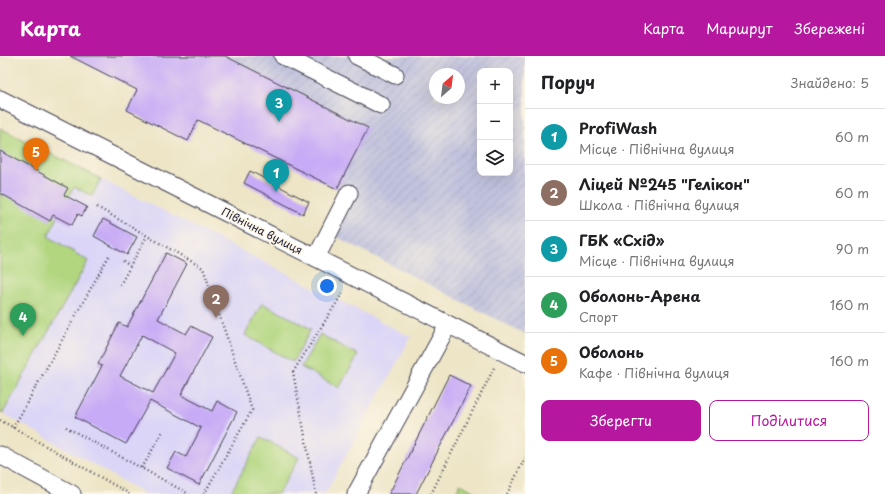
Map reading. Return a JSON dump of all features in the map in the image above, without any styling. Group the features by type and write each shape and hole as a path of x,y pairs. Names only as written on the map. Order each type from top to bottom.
{"street":[{"path":"283,56 380,105"},
{"path":"357,56 395,75"},
{"name":"Північна вулиця","path":"0,99 525,363"},
{"path":"316,258 348,194"},
{"path":"356,494 448,325"},
{"path":"0,455 72,494"}],"path":[{"path":"97,207 203,268 252,410 204,494"},
{"path":"120,285 147,236"},
{"path":"13,428 110,254"},
{"path":"123,261 130,266"},
{"path":"316,494 293,372 344,291"},
{"path":"431,494 494,366"},
{"path":"0,420 130,494"},
{"path":"66,427 189,494"},
{"path":"142,468 163,431"},
{"path":"507,494 525,458"}],"shaded area":[{"path":"70,56 525,56 525,334 335,236 356,193 340,184 337,189 199,121 188,141 127,110 137,90"},
{"path":"101,179 411,337 325,494 145,494 3,413 88,261 48,236 74,187 91,196"}],"green space":[{"path":"0,128 101,179 92,196 74,187 48,236 88,261 3,413 0,411"},
{"path":"262,303 311,329 293,362 245,335"},
{"path":"320,334 358,355 339,388 301,367"},
{"path":"261,437 299,458 278,494 230,494"},
{"path":"460,484 479,494 456,494"}],"building":[{"path":"70,56 225,56 368,128 337,189 198,120 188,141 127,110 137,90"},
{"path":"0,151 68,188 64,195 87,207 82,216 78,214 72,225 53,215 50,221 0,193"},
{"path":"250,171 309,202 303,214 244,183"},
{"path":"103,219 137,237 127,255 94,236"},
{"path":"166,253 187,264 158,319 186,334 191,326 212,337 181,395 212,411 217,401 237,412 199,485 167,468 176,452 186,457 201,428 150,401 126,444 75,417 102,366 98,364 119,323 127,327","holes":["142,335 175,353 153,393 120,376"]},
{"path":"449,375 471,386 416,494 389,494"}],"place":[{"name":"ГБК «Схід»","path":"279,122"},
{"name":"Оболонь","path":"36,171"},
{"name":"ProfiWash","path":"276,192"},
{"name":"Ліцей №245 \"Гелікон\"","path":"216,318"},
{"name":"Оболонь-Арена","path":"23,336"}]}
